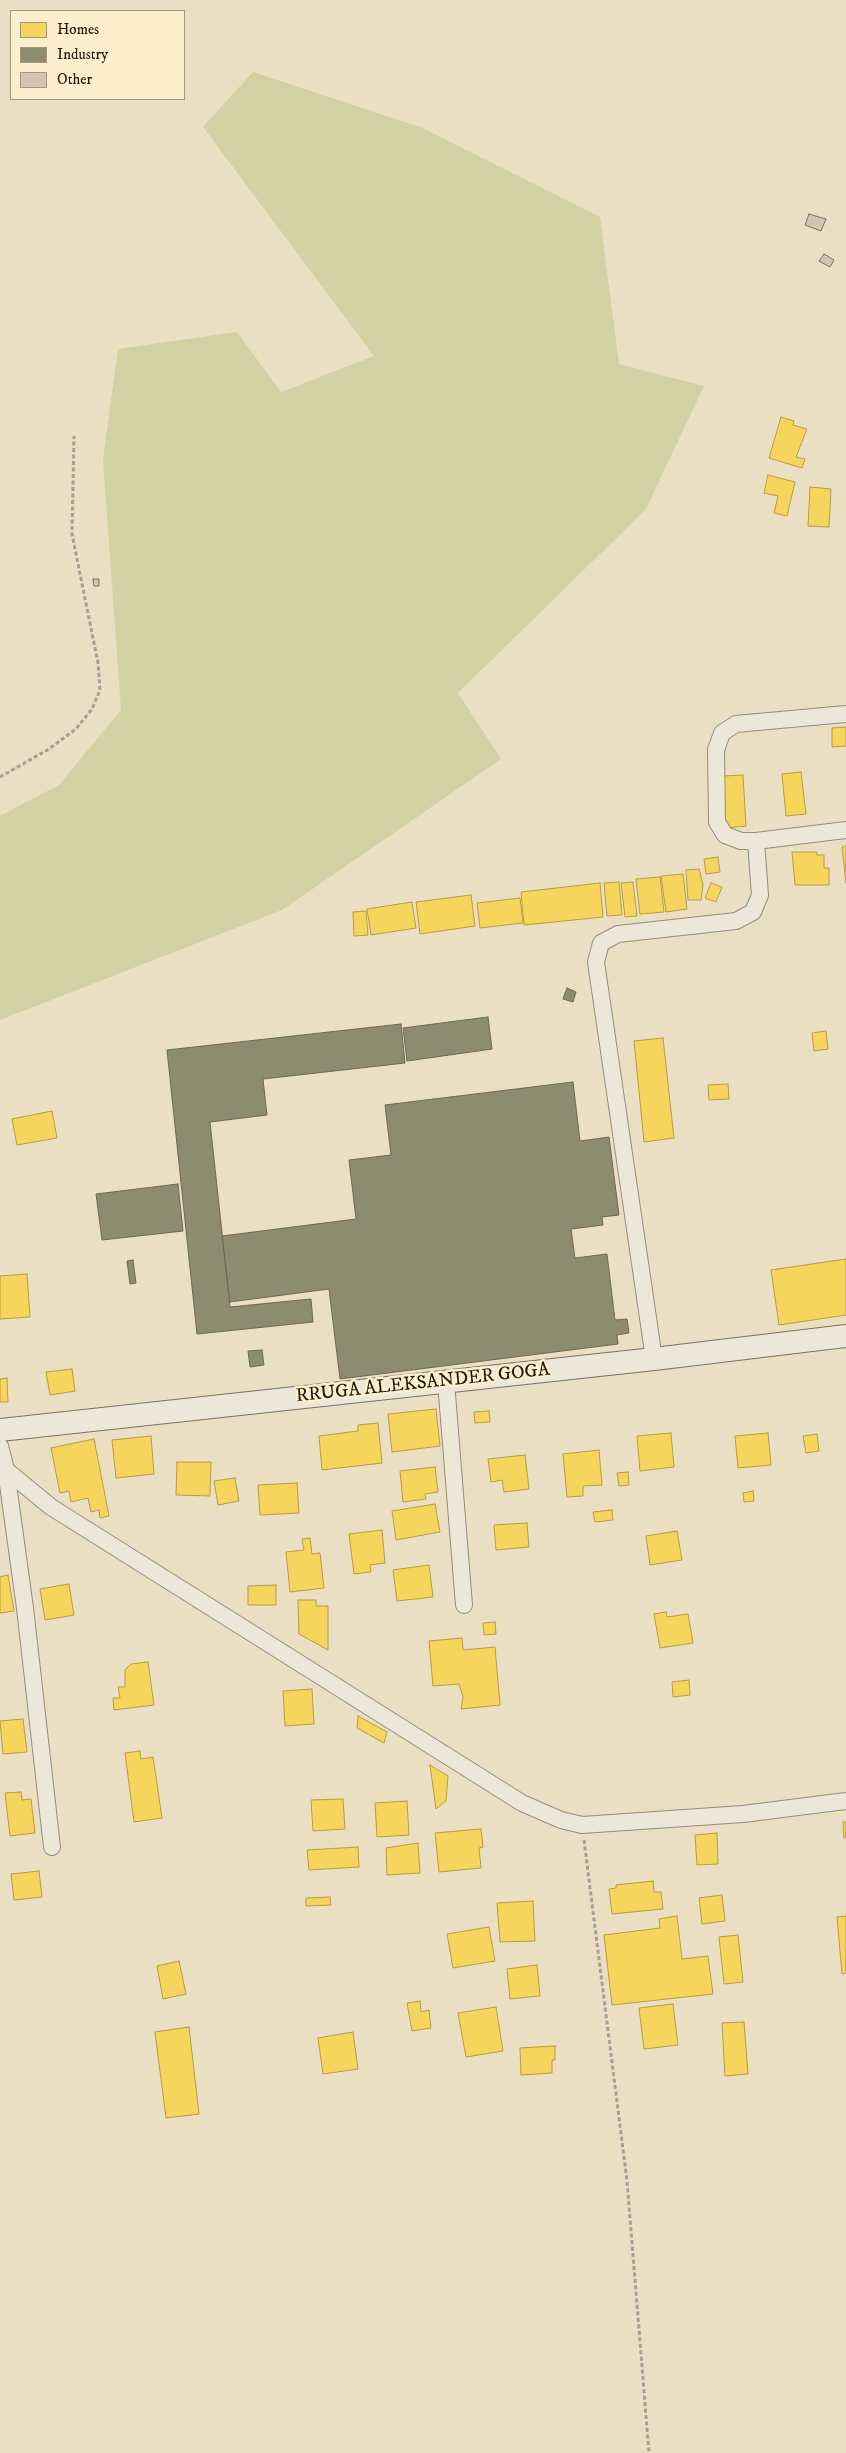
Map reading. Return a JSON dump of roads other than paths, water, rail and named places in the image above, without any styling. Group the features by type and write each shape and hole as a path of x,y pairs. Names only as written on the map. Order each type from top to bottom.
{"main road":[{"name":"RRUGA ALEKSANDER GOGA","path":"0,1430 654,1359 846,1336"}],"street":[{"path":"846,714 736,724 722,733 716,750 717,822 725,835 741,841 756,841 846,830"},
{"path":"654,1359 596,962 601,943 618,934 736,921 753,912 760,895 756,841"},
{"path":"446,1382 464,1604"},
{"path":"0,1446 6,1470 25,1608 52,1847"},
{"path":"6,1470 51,1507 522,1803 561,1820 582,1825 743,1814 846,1801"}]}
